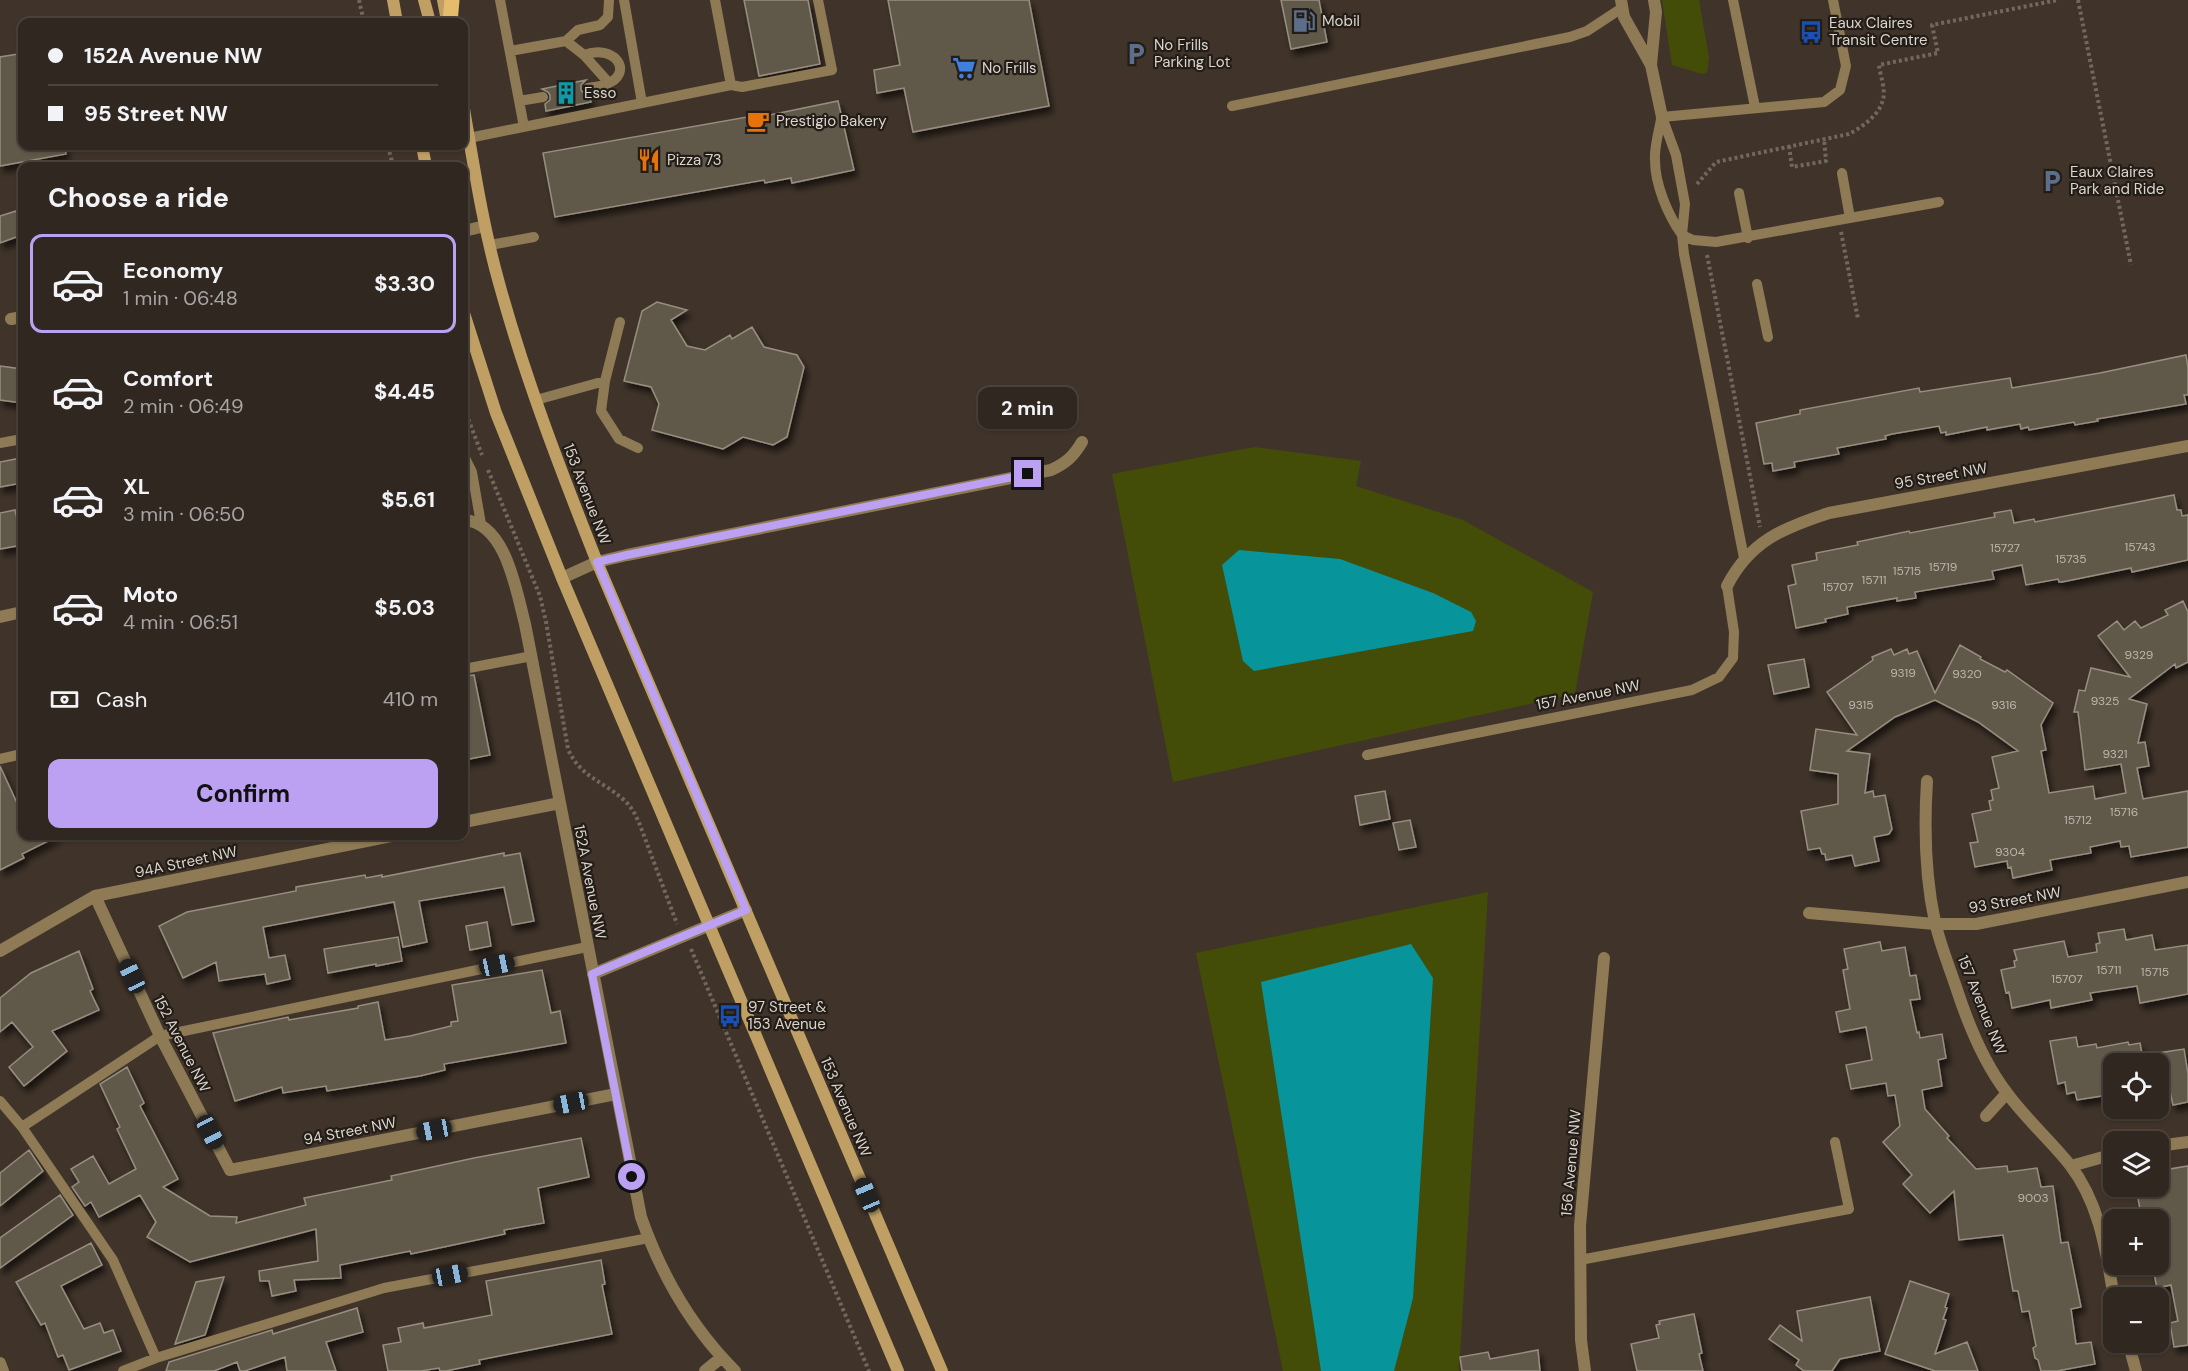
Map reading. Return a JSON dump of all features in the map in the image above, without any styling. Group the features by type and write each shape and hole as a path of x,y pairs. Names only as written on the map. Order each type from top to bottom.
{"main road":[{"path":"393,0 396,18"},
{"path":"424,0 429,18"},
{"path":"443,0 447,18"},
{"path":"449,18 452,0"},
{"name":"153 Avenue NW","path":"468,132 485,226 514,332 536,400 597,562 942,1371"},
{"path":"468,326 496,413 562,578 898,1371"}],"street":[{"path":"1654,0 1656,12 1651,65 1662,117"},
{"path":"1622,4 1624,17 1651,65"},
{"path":"468,230 485,226"},
{"path":"562,578 597,562 638,552 1050,470 1072,458 1082,442"},
{"name":"95 Street NW","path":"1727,586 1744,558 1763,541 1801,522 1856,507 2188,446"},
{"path":"468,521 481,524"},
{"name":"152A Avenue NW","path":"481,524 496,539 503,552 517,593 532,656 636,1198 648,1238 685,1308 735,1371"},
{"path":"0,617 18,613"},
{"name":"157 Avenue NW","path":"1927,781 1924,816 1929,890 1935,924 1962,1004 1982,1054 2007,1093 2071,1166 2089,1196 2104,1236 2113,1287"},
{"path":"468,821 560,803"},
{"name":"94A Street NW","path":"0,951 95,896 371,840"},
{"name":"93 Street NW","path":"1809,913 1935,924 1976,924 2188,882"},
{"name":"152 Avenue NW","path":"95,896 160,1036 230,1170"},
{"path":"592,974 746,910"},
{"name":"156 Avenue NW","path":"1585,1371 1581,1340 1580,1226 1604,958"},
{"path":"1986,1116 2007,1093"},
{"name":"94 Street NW","path":"230,1170 616,1094"},
{"path":"2169,1145 2188,1142"},
{"path":"2071,1166 2103,1157"},
{"path":"2131,1353 2136,1371"},
{"path":"705,1371 722,1357"},
{"path":"0,1363 3,1371"}],"lane":[{"path":"500,0 524,127"},
{"path":"510,51 566,41 578,30 600,25 605,21 610,10 609,0"},
{"path":"624,0 642,103"},
{"path":"715,0 731,85"},
{"path":"469,138 731,85 742,87 832,70 819,0"},
{"path":"1733,0 1755,107"},
{"path":"1662,117 1824,102 1840,90 1846,66 1833,0"},
{"path":"1232,106 1570,38 1587,31 1622,4"},
{"path":"566,41 584,55 609,83"},
{"path":"584,55 600,51 615,56 619,69 618,75 609,83 588,88"},
{"path":"519,100 543,97"},
{"path":"1662,117 1654,161 1662,198 1682,235 1705,242 1748,238 1939,202"},
{"path":"1662,117 1676,155 1685,204 1682,235 1684,254 1744,558"},
{"path":"1842,173 1851,218"},
{"path":"1739,193 1748,238"},
{"path":"490,245 534,237"},
{"path":"1757,284 1768,337"},
{"path":"620,322 606,381 602,411 619,439 638,448"},
{"path":"536,400 606,381"},
{"path":"0,443 18,440"},
{"path":"468,464 472,472 481,524"},
{"name":"157 Avenue NW","path":"1367,755 1692,690 1719,676 1733,658 1734,632 1727,586"},
{"path":"468,668 532,656"},
{"path":"0,759 18,755"},
{"path":"22,1127 160,1036 587,946"},
{"path":"0,1101 22,1127 113,1260 156,1358"},
{"path":"1580,1260 1849,1209 1835,1142"},
{"path":"123,1371 156,1358 384,1288 648,1238"}],"path":[{"path":"359,0 363,18"},
{"path":"1694,188 1705,171 1716,162 1849,134 1862,127 1879,110 1884,98 1879,65 1938,53 1932,25 2058,0"},
{"path":"2078,0 2131,265"},
{"path":"1824,138 1828,168"},
{"path":"1789,146 1792,167 1826,161"},
{"path":"1838,221 1858,319"},
{"path":"1705,242 1763,541"},
{"path":"468,418 540,596 568,749 578,767 612,790 633,811 676,921"},
{"path":"694,954 869,1371"}],"green space":[{"path":"1662,0 1699,0 1709,57 1707,73 1702,74 1672,65"},
{"path":"1254,447 1361,461 1356,486 1463,520 1593,592 1575,694 1173,782 1112,474"},
{"path":"1488,892 1459,1371 1283,1371 1196,953"}],"water":[{"path":"1239,550 1340,559 1433,593 1471,612 1476,621 1473,631 1254,671 1243,661 1222,565"},
{"path":"1411,944 1433,978 1413,1298 1394,1371 1321,1371 1261,982"}],"building":[{"path":"744,0 808,0 820,64 759,76"},
{"name":"No Frills","path":"888,0 1029,0 1049,106 913,132 904,88 877,93 874,70 900,65"},
{"name":"Mobil","path":"1281,0 1319,0 1327,42 1291,49"},
{"path":"18,54 18,150 66,150 66,154 0,166 0,57"},
{"name":"Esso","path":"586,80 581,85 581,90 585,95 589,95 591,102 546,111 545,104 550,100 550,95 542,89"},
{"path":"838,101 854,170 792,183 791,178 765,183 764,180 555,217 543,153 764,114 765,116"},
{"path":"16,211 18,236 0,243 0,216"},
{"path":"657,302 687,310 671,320 687,346 705,350 730,335 732,339 752,327 764,347 797,355 804,367 787,437 773,445 743,437 723,449 652,430 659,404 651,387 624,381 642,311"},
{"path":"2186,355 2188,395 2184,395 2186,404 2097,419 2098,421 2075,425 2074,422 2029,430 2028,427 2021,429 2020,424 1987,430 1987,427 1946,435 1946,432 1941,433 1939,426 1892,434 1885,436 1886,439 1837,448 1839,454 1794,462 1795,467 1773,471 1772,463 1764,464 1756,423 1800,414 1800,410 1919,388 1920,392 2010,378 2012,388"},
{"path":"0,366 18,368 18,402 0,400"},
{"path":"18,459 18,484 0,487 0,462"},
{"path":"2174,495 2177,510 2181,510 2182,516 2188,515 2188,560 2132,572 2131,568 2062,582 2058,579 2026,585 2022,565 1992,571 1994,579 1915,592 1916,598 1897,601 1897,598 1847,607 1848,614 1825,619 1826,622 1796,628 1788,586 1796,584 1792,565 1817,560 1816,553 1858,545 1857,542 1909,531 1910,533 1995,517 1994,513 2011,510 2014,523 2034,519 2035,522"},
{"path":"15,510 18,519 18,546 0,549 0,513"},
{"path":"2183,601 2188,612 2188,662 2176,668 2175,664 2129,699 2147,704 2138,743 2145,742 2149,766 2137,768 2143,799 2188,791 2188,847 2131,857 2129,846 2121,847 2120,841 2090,847 2091,853 2050,860 2052,870 2013,878 2007,861 1975,867 1970,843 1978,842 1972,814 1991,810 1989,801 1993,800 1991,790 1999,788 1992,757 2018,751 1978,722 1935,700 1895,717 1847,751 1870,754 1865,793 1873,791 1874,797 1885,795 1892,829 1889,834 1874,837 1879,861 1855,866 1852,855 1826,860 1820,848 1808,850 1801,811 1838,804 1838,774 1810,770 1816,729 1857,735 1827,692 1873,660 1872,657 1891,649 1894,655 1907,649 1909,654 1917,651 1935,693 1960,645 1981,657 1980,659 2005,672 2007,670 2053,703 2041,725 2046,750 2041,751 2049,793 2093,786 2095,799 2126,793 2121,764 2085,770 2078,712 2074,712 2079,690 2085,691 2091,668 2130,677 2098,636 2117,621 2124,630 2135,621 2141,628 2168,615 2165,610"},
{"path":"1804,659 1809,687 1774,694 1768,665"},
{"path":"474,675 490,755 468,759 469,731 468,676"},
{"path":"0,766 18,805 18,840 50,840 22,854 24,858 0,870"},
{"path":"1385,791 1390,819 1360,825 1355,796"},
{"path":"1410,820 1416,847 1399,850 1393,823"},
{"path":"504,853 504,856 520,853 534,921 512,925 504,887 419,901 427,942 403,947 394,902 263,927 269,958 285,955 290,979 267,984 265,974 219,981 216,962 183,978 159,926 187,912 296,891 296,887 365,875 366,878 382,875 382,877"},
{"path":"487,922 491,946 470,950 466,926"},
{"path":"2124,929 2126,940 2152,935 2155,950 2188,945 2188,994 2140,1003 2137,986 2090,993 2092,1000 2051,1008 2050,1000 2012,1008 2001,970 2015,967 2014,961 2017,960 2014,950 2064,941 2068,957 2097,952 2096,944 2100,943 2098,933"},
{"path":"398,937 402,961 328,973 324,949"},
{"path":"1880,942 1882,951 1905,947 1910,976 1916,975 1920,999 1910,1000 1920,1038 1942,1034 1946,1058 1938,1060 1942,1086 1922,1090 1925,1109 1949,1136 1947,1138 1976,1169 2007,1166 2008,1172 2037,1168 2041,1187 2053,1186 2061,1243 2068,1242 2081,1307 2071,1309 2076,1344 2091,1342 2095,1364 2057,1371 2041,1371 2033,1348 2036,1346 2029,1311 2022,1312 2018,1291 2013,1291 2003,1235 1959,1240 1954,1191 1930,1213 1903,1184 1912,1175 1883,1142 1900,1126 1895,1095 1888,1096 1886,1083 1851,1089 1846,1065 1872,1060 1866,1027 1840,1032 1836,1012 1850,1009 1843,970 1848,969 1844,949"},
{"path":"79,951 93,989 90,991 99,1010 52,1031 67,1051 24,1086 9,1067 33,1047 12,1022 0,1032 0,998 31,973"},
{"path":"542,970 551,1013 560,1011 566,1043 444,1064 445,1070 420,1076 327,1091 326,1086 283,1093 282,1087 235,1101 213,1033 288,1017 289,1020 358,1008 358,1006 378,1002 385,1040 410,1036 451,1026 451,1022 458,1021 452,985"},
{"path":"2076,1037 2078,1047 2096,1044 2097,1048 2128,1042 2129,1045 2140,1043 2142,1053 2103,1053 2103,1096 2077,1100 2075,1092 2067,1094 2065,1082 2058,1084 2050,1041"},
{"path":"2184,1049 2188,1074 2188,1102 2173,1105 2169,1091 2169,1053 2158,1053"},
{"path":"127,1067 144,1103 140,1106 178,1179 163,1187 210,1216 237,1217 236,1223 306,1205 304,1198 392,1180 391,1176 581,1138 589,1177 538,1188 544,1223 504,1230 505,1234 411,1254 410,1251 340,1265 341,1278 294,1280 296,1291 272,1296 269,1281 260,1281 259,1271 318,1261 316,1229 190,1262 147,1237 156,1222 140,1195 99,1217 91,1202 85,1206 72,1187 79,1182 71,1169 93,1156 109,1184 136,1169 117,1129 120,1127 100,1084"},
{"path":"29,1150 43,1171 0,1206 0,1173"},
{"path":"2188,1166 2188,1345 2174,1347 2170,1323 2178,1321 2171,1285 2157,1287 2154,1275 2169,1275 2169,1209 2140,1209 2138,1197 2169,1197 2169,1169"},
{"path":"60,1195 73,1215 0,1268 0,1238"},
{"path":"91,1243 102,1265 61,1286 84,1329 100,1323 104,1333 113,1330 121,1351 69,1370 63,1355 58,1357 45,1323 41,1325 16,1282"},
{"path":"601,1260 605,1284 602,1285 612,1334 479,1360 480,1364 446,1371 440,1371 439,1368 421,1371 388,1371 383,1345 401,1342 398,1328 423,1323 424,1328 492,1315 486,1281"},
{"path":"224,1277 205,1335 175,1344 196,1282"},
{"path":"1910,1281 1949,1294 1943,1319 1946,1320 1935,1354 1967,1342 1978,1371 1935,1371 1885,1354"},
{"path":"1870,1297 1880,1351 1840,1359 1832,1371 1804,1371 1796,1365 1799,1360 1769,1339 1780,1325 1802,1341 1797,1311"},
{"path":"357,1308 363,1332 326,1342 336,1371 287,1371 285,1357 245,1371 240,1371 237,1362 214,1371 166,1371 169,1362 272,1330 273,1334"},
{"path":"1694,1314 1702,1353 1699,1354 1703,1371 1637,1371 1631,1344 1659,1338 1656,1325 1660,1324 1659,1321"},
{"path":"1538,1350 1540,1371 1462,1371 1460,1357 1488,1352 1490,1359"}],"place":[{"name":"Mobil","path":"1304,21"},
{"name":"Eaux Claires Transit Centre","path":"1811,32"},
{"name":"No Frills Parking Lot","path":"1136,54"},
{"name":"No Frills","path":"964,68"},
{"name":"Esso","path":"566,93"},
{"name":"Prestigio Bakery","path":"758,121"},
{"name":"Pizza 73","path":"649,160"},
{"name":"Eaux Claires Park and Ride","path":"2052,181"},
{"name":"97 Street & 153 Avenue","path":"730,1016"}],"route":[{"path":"632,1177 592,974 746,910 597,562 1028,474"}]}
